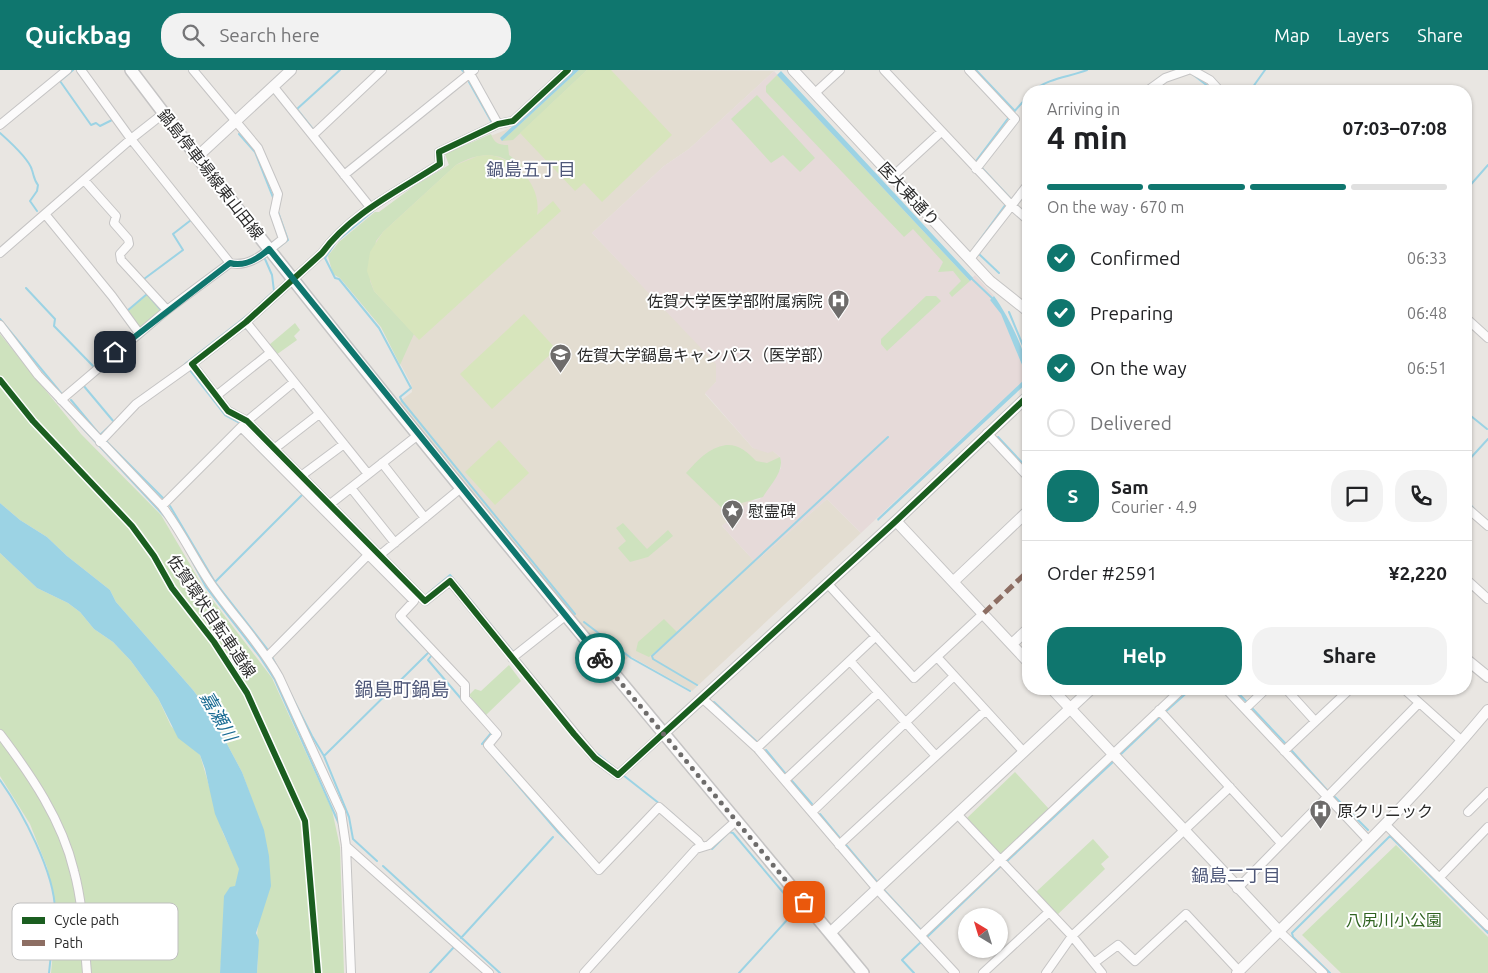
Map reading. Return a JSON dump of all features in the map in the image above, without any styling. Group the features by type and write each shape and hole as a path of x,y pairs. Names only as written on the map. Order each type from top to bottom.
{"main road":[{"name":"鍋島停車場線東山田線","path":"131,70 269,249 418,435 565,616 863,973"}],"street":[{"path":"0,125 67,70"},
{"path":"81,70 230,263 240,266 262,256 283,239 274,213 278,194 258,148 234,122 194,71"},
{"path":"198,156 291,70"},
{"path":"313,135 382,70"},
{"path":"100,442 136,404 246,322 322,253 331,240 370,208 440,164 439,152 498,124 513,121 568,70"},
{"name":"医大東通り","path":"793,70 893,176 974,254 990,281 1022,306"},
{"path":"815,93 840,70"},
{"path":"884,70 941,132 978,167 1009,203 1022,215"},
{"path":"969,70 1015,119 978,167"},
{"path":"344,176 470,71 498,124"},
{"path":"1155,85 1165,78 1189,71 1210,80 1215,85"},
{"path":"273,86 370,208"},
{"path":"0,253 84,180 131,136 164,113"},
{"path":"893,176 941,132"},
{"path":"84,180 116,216 114,223 128,239 129,244 120,254 121,260 167,310"},
{"path":"974,254 1009,203 1022,190"},
{"path":"45,214 112,296 139,333"},
{"path":"61,400 167,310 230,263"},
{"path":"246,322 368,474"},
{"path":"1472,323 1488,338"},
{"path":"0,326 61,400 162,506 177,525 211,584 267,657 341,812 346,846 351,973"},
{"path":"216,396 270,353"},
{"path":"189,366 228,411 247,421 422,598 426,601 450,581 590,752 618,775 896,521 1022,401"},
{"path":"247,421 294,382"},
{"path":"274,449 319,414"},
{"path":"162,506 242,428 414,601 400,616 465,685 465,698 497,734 488,745 599,870 659,807 698,841 701,846"},
{"path":"987,433 1022,470"},
{"path":"329,505 418,435"},
{"path":"301,476 344,444"},
{"path":"382,463 425,518"},
{"path":"350,488 395,543"},
{"path":"380,555 461,488"},
{"path":"1472,512 1488,526"},
{"path":"954,581 1022,517"},
{"path":"896,521 1022,655"},
{"path":"267,657 368,555"},
{"path":"827,583 914,678 984,613"},
{"path":"1472,584 1488,598"},
{"path":"512,658 565,616"},
{"path":"1012,644 1022,635"},
{"path":"757,748 876,636"},
{"path":"937,657 1023,751"},
{"path":"850,661 936,756"},
{"path":"1472,664 1488,677"},
{"path":"812,812 954,676"},
{"path":"785,780 878,693"},
{"path":"1057,695 1237,889 1323,973"},
{"path":"830,933 1085,695"},
{"path":"923,938 1162,713 1177,695"},
{"path":"1231,695 1326,798 1369,841"},
{"path":"1244,709 1259,695"},
{"path":"1291,695 1315,721"},
{"path":"1284,751 1340,695"},
{"path":"1411,695 1462,741"},
{"path":"702,698 757,748 838,845 955,973"},
{"path":"1237,889 1420,703"},
{"path":"1094,963 1118,944 1135,961 1186,914 1238,972 1386,824 1488,710"},
{"path":"838,845 985,711"},
{"path":"1162,713 1281,843"},
{"path":"0,734 37,787 64,841 74,869 80,903"},
{"path":"1046,973 1072,936 1230,787"},
{"path":"1468,812 1488,792"},
{"path":"957,814 1072,936 1102,973"},
{"path":"584,973 701,846 709,845 736,820"},
{"path":"1386,824 1487,922"},
{"path":"1440,877 1488,827"},
{"path":"346,846 489,973"},
{"path":"984,973 1049,912"},
{"path":"86,960 87,973"}],"shaded area":[{"name":"佐賀大学鍋島キャンパス（医学部）","path":"579,70 774,71 689,149 664,166 592,233 717,364 716,382 705,394 753,448 773,451 780,457 770,486 722,526 755,562 827,499 861,533 692,691 630,656 615,668 399,402 412,392 411,384 381,327 340,278 333,274 328,256 339,242 375,212 379,212 449,165 445,154 521,124"},
{"name":"佐賀大学医学部附属病院","path":"774,71 969,281 975,275 994,296 990,300 1001,313 1022,365 1022,382 861,533 827,499 755,562 722,526 748,503 760,499 781,468 780,457 773,451 768,453 753,448 705,393 716,382 716,364 592,233 664,166 689,149"}],"green space":[{"path":"579,70 587,70 513,140 502,141"},
{"path":"587,70 611,70 672,135 602,202 584,183 575,191 520,133"},
{"path":"777,75 970,281 952,297 949,293 961,281 953,271 938,272 943,262 913,229 904,237 766,92 766,86"},
{"path":"757,95 815,158 800,172 783,155 771,163 731,119"},
{"path":"491,134 497,143 508,145 509,155 522,165 518,169 504,159 488,155 472,158 456,165 383,232 376,241 370,281 374,291 414,334 400,365 381,327 340,278 333,274 328,256 339,242 375,212 379,212 414,186 449,165 445,154"},
{"path":"489,155 509,162 525,176 536,194 538,204 537,215 553,201 561,211 419,340 374,291 367,271 370,252 383,232 456,165 478,156"},
{"path":"148,293 164,311 141,329 128,311"},
{"path":"926,296 936,296 941,301 887,351 881,344 881,339"},
{"path":"524,314 556,349 492,409 460,374"},
{"path":"295,323 300,330 294,336 297,340 276,355 269,345"},
{"path":"0,334 81,434 161,515 205,590 272,678 332,810 340,847 344,973 257,973 257,933 259,920 251,797 242,772 211,714 193,690 116,602 110,590 67,556 47,537 20,520 0,503"},
{"path":"499,440 529,473 495,505 465,472"},
{"path":"726,445 742,449 756,461 767,463 780,457 781,462 779,473 763,497 738,504 727,513 686,473 699,459 709,452"},
{"path":"623,523 647,549 668,530 673,536 648,557 630,562 618,548 626,541 616,528"},
{"path":"0,553 37,588 68,603 80,612 94,629 113,642 131,661 158,698 171,726 200,755 223,833 240,869 224,927 220,973 51,973 52,960 178,960 178,903 55,903 47,867 30,824 0,776"},
{"path":"664,619 677,632 649,657 636,651 638,642"},
{"path":"509,665 521,681 486,715 469,695 475,689 481,691"},
{"path":"1015,772 1049,809 1000,855 967,818"},
{"path":"1093,839 1109,857 1101,864 1105,869 1055,917 1036,895 1036,892"},
{"name":"八尻川小公園","path":"1396,845 1488,937 1488,973 1341,973 1302,935"}],"water":[{"path":"573,70 579,70 502,141 500,138"},
{"path":"781,71 973,278 970,281 777,75"},
{"path":"994,296 1017,337 1022,349 1022,365 1001,314 990,300"},
{"path":"1022,382 1022,387 878,521 877,519"},
{"path":"0,503 20,520 47,537 67,556 110,590 116,602 193,690 211,714 242,772 264,830 269,856 271,886 256,933 259,940 257,973 220,973 224,896 230,887 235,886 239,869 215,814 200,755 178,738 158,698 131,661 113,642 94,629 80,612 68,603 37,588 0,553"}],"waterway":[{"path":"73,70 60,81 91,125 96,123 100,126 114,119"},
{"path":"313,129 297,109 340,70"},
{"path":"976,70 1014,110"},
{"path":"1042,85 1052,80 1087,70"},
{"path":"1254,85 1265,70"},
{"path":"1191,73 1206,85"},
{"path":"469,82 491,121"},
{"path":"1012,114 1022,103"},
{"path":"978,164 976,161 1009,117"},
{"path":"0,133 18,150 30,166 38,185 37,191 30,201 37,211"},
{"path":"239,134 255,152 274,200"},
{"path":"318,136 340,164"},
{"path":"1472,183 1488,165"},
{"path":"981,167 1010,198 1008,200"},
{"path":"974,248 1006,204"},
{"path":"277,209 288,240 279,247"},
{"path":"373,211 336,242 325,258 335,278 339,279 379,328 411,388 400,397 402,401 575,614"},
{"path":"144,279 183,250 173,234 191,220"},
{"path":"979,254 999,273"},
{"path":"260,304 274,291 272,275 265,259"},
{"path":"971,278 993,299"},
{"path":"26,288 55,319 54,326 94,367 96,366"},
{"path":"127,311 147,294 144,290"},
{"path":"147,294 161,310"},
{"path":"186,365 253,311"},
{"path":"1009,312 1022,343"},
{"path":"0,319 61,393"},
{"path":"189,369 225,415 242,424"},
{"path":"71,400 100,435 114,422 83,385"},
{"path":"53,396 167,519"},
{"path":"1472,417 1487,429"},
{"path":"697,685 653,659 652,656 888,437"},
{"path":"998,437 1022,463"},
{"path":"1472,456 1488,439"},
{"path":"106,441 163,498"},
{"path":"215,582 302,495"},
{"path":"170,506 215,582 268,650"},
{"path":"1472,507 1475,510"},
{"path":"190,557 206,587 260,657 275,680 339,824"},
{"path":"425,596 450,575 513,652"},
{"path":"399,621 432,655 428,660 463,701"},
{"path":"584,622 631,658 690,691"},
{"path":"324,756 429,652"},
{"path":"272,657 324,756 349,817 353,839 377,861"},
{"path":"1164,713 1184,695"},
{"path":"1240,695 1246,701"},
{"path":"714,702 756,741"},
{"path":"1252,708 1285,743"},
{"path":"1119,756 1161,716"},
{"path":"482,744 492,732"},
{"path":"766,750 785,773"},
{"path":"1292,751 1327,790"},
{"path":"595,752 616,769"},
{"path":"497,761 558,832 582,856"},
{"path":"1006,862 1114,761"},
{"path":"623,775 674,815"},
{"path":"0,780 18,808 36,843 50,879 54,903"},
{"path":"792,781 812,804"},
{"path":"1335,797 1368,830"},
{"path":"820,814 839,837"},
{"path":"712,849 729,832 733,833 797,909 739,973"},
{"path":"1330,973 1293,937 1292,933 1390,836 1488,933"},
{"path":"461,938 553,837"},
{"path":"846,845 878,883"},
{"path":"926,938 1002,865"},
{"path":"383,866 500,973"},
{"path":"883,889 922,931"},
{"path":"914,973 902,960 922,941"},
{"path":"430,973 454,947"},
{"path":"49,973 50,960"}],"marked path":[{"path":"984,613 1022,577"}],"cycle path":[{"path":"568,70 513,121 498,124 439,152 440,164 361,214 322,253 246,322 192,364 228,411 247,421 425,601 450,581 574,734 595,758 618,775 896,521 1022,402"},
{"name":"佐賀環状自転車道線","path":"0,380 33,421 132,526 154,556 172,588 214,642 247,693 305,821 318,973"}],"way so far":[{"path":"600,658 804,902"}],"place":[{"name":"佐賀大学医学部附属病院","path":"839,320"},
{"name":"佐賀大学鍋島キャンパス（医学部）","path":"561,374"},
{"name":"慰霊碑","path":"732,530"},
{"name":"原クリニック","path":"1321,830"}],"district":[{"name":"鍋島五丁目","path":"531,169"},
{"name":"鍋島町鍋島","path":"402,689"},
{"name":"鍋島二丁目","path":"1236,875"}],"route":[{"path":"115,352 230,263 240,266 262,256 269,249 600,658"}],"water label":[{"name":"嘉瀬川","path":"219,716"}]}
